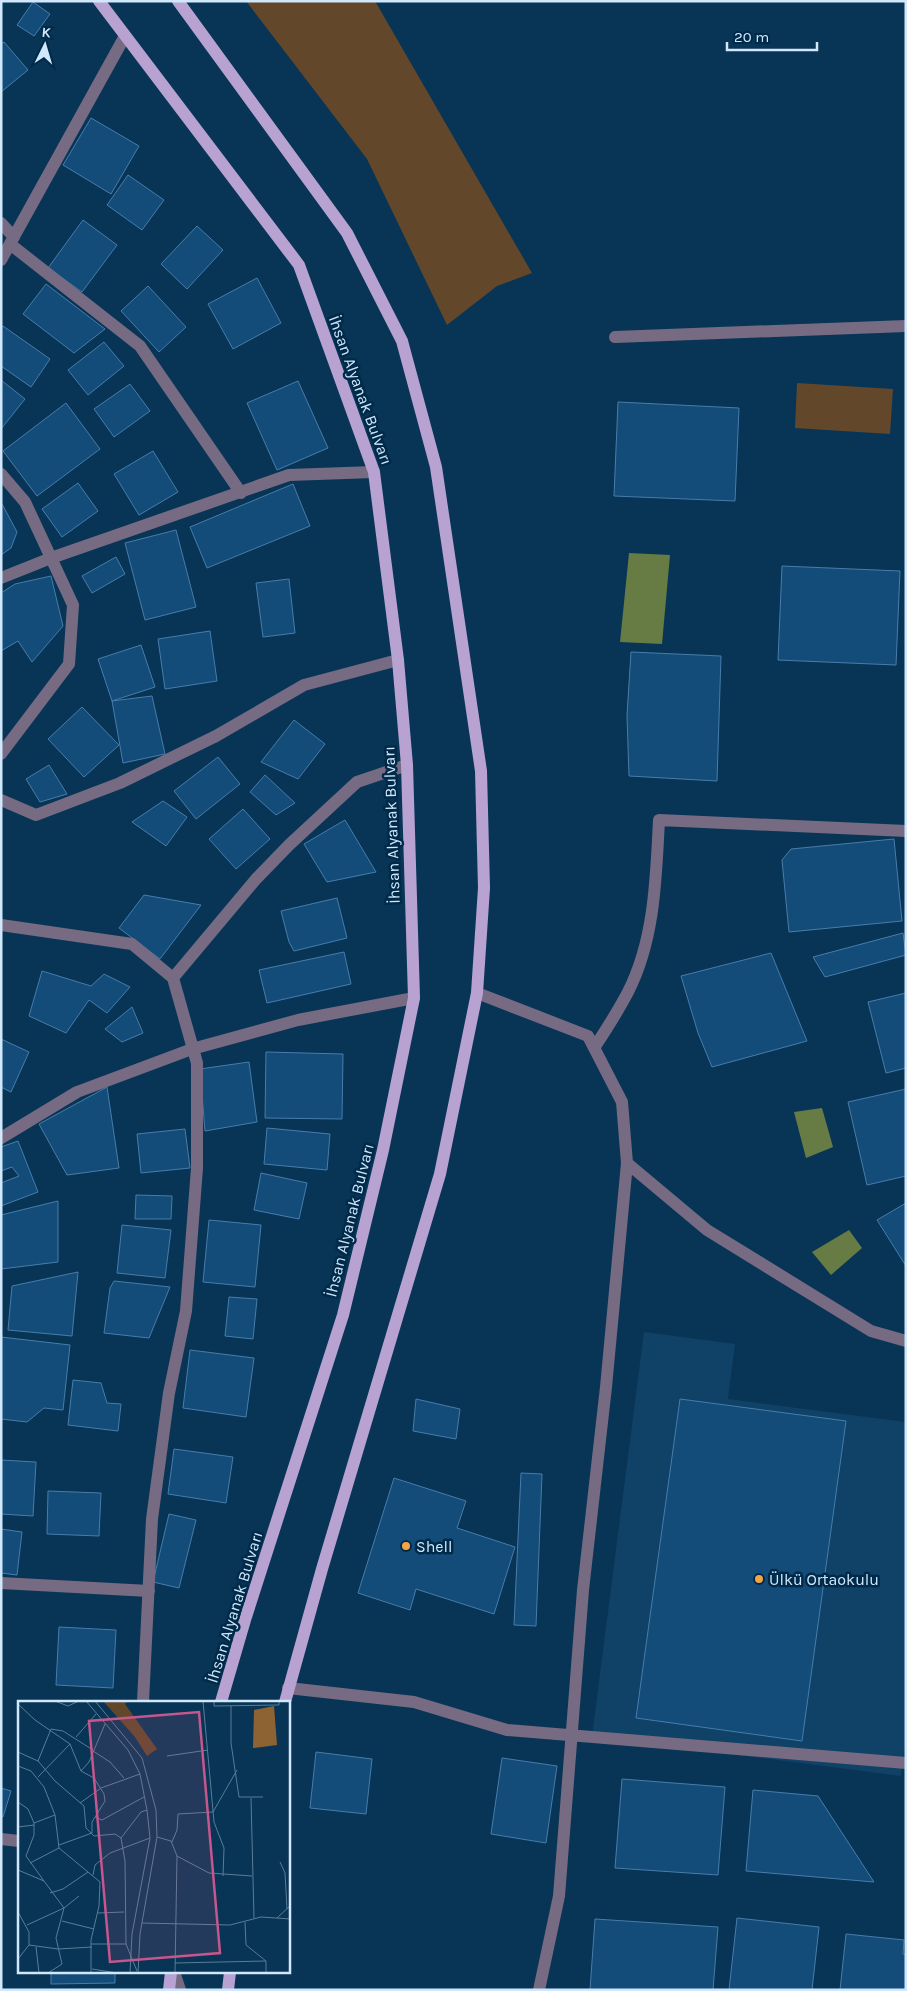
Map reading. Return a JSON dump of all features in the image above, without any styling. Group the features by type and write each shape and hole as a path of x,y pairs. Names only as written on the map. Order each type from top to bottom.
{"main road":[{"name":"İhsan Alyanak Bulvarı","path":"99,1 299,266 374,472 398,660 407,765 414,998 383,1150 342,1316 245,1620 222,1701"},
{"path":"178,1 347,233 402,341 436,467 481,772 484,888 477,993 440,1174 285,1701"},
{"path":"169,1990 172,1974"},
{"path":"228,1990 230,1974"}],"street":[{"path":"1,260 125,36"},
{"path":"1,224 12,240 140,346 241,493"},
{"path":"615,337 906,326"},
{"path":"1,578 51,558 289,475 374,472"},
{"path":"1,474 25,502 73,605 69,664 1,754"},
{"path":"1,800 36,816 120,783 216,736 304,685 398,660"},
{"path":"174,978 288,845 357,782 407,765"},
{"path":"594,1048 628,992 643,954 656,889 659,820 906,831"},
{"path":"1,925 132,944 174,978 197,1063 197,1168 186,1311 169,1393 152,1519 143,1701"},
{"path":"477,993 588,1036 622,1102 627,1164 606,1388 583,1590 570,1735 559,1896 539,1990"},
{"path":"1,1138 77,1092 192,1050 298,1020 414,998"},
{"path":"627,1164 708,1230 871,1331 906,1341"},
{"path":"1,1583 149,1591"},
{"path":"288,1688 414,1702 507,1730 906,1763"},
{"path":"1,1839 18,1841"},
{"path":"173,1974 180,1990"}],"shaded area":[{"path":"246,1 375,1 532,273 497,286 447,325 367,159"},
{"path":"797,383 893,389 890,434 795,428"},
{"path":"629,553 670,555 662,644 620,642"},
{"path":"822,1108 833,1147 806,1158 794,1112"},
{"path":"849,1230 862,1248 831,1275 812,1252"},
{"name":"Ülkü Ortaokulu","path":"644,1332 735,1344 728,1399 906,1422 906,1738 901,1776 592,1736"}],"building":[{"path":"33,2 50,14 34,36 17,25"},
{"path":"4,42 28,70 1,92 1,44"},
{"path":"91,118 139,146 111,194 63,165"},
{"path":"128,175 164,200 142,230 107,205"},
{"path":"83,220 117,245 82,292 48,268"},
{"path":"197,226 223,250 187,289 161,264"},
{"path":"257,278 281,323 233,349 208,304"},
{"path":"46,284 105,329 74,353 23,314"},
{"path":"148,286 186,327 159,352 121,311"},
{"path":"3,326 50,359 31,387 1,366 1,329"},
{"path":"104,342 124,366 88,395 68,370"},
{"path":"1,380 25,399 1,429"},
{"path":"298,381 328,448 277,470 247,403"},
{"path":"130,384 150,411 114,437 94,409"},
{"path":"618,402 739,408 735,501 614,496"},
{"path":"66,403 100,449 37,496 3,451"},
{"path":"153,451 178,492 139,515 114,474"},
{"path":"78,483 98,511 62,537 42,509"},
{"path":"293,484 310,526 207,568 190,527"},
{"path":"1,502 17,532 11,548 1,555"},
{"path":"176,530 196,607 145,620 125,543"},
{"path":"116,557 125,574 92,593 82,576"},
{"path":"782,566 900,571 896,665 778,660"},
{"path":"51,576 63,626 32,662 18,641 1,651 1,593 15,584"},
{"path":"289,579 295,633 263,637 256,583"},
{"path":"210,631 217,681 165,689 158,639"},
{"path":"141,645 155,687 112,701 98,659"},
{"path":"631,652 721,656 717,781 629,776 627,715"},
{"path":"152,696 165,754 123,763 112,701"},
{"path":"82,707 119,745 84,777 48,739"},
{"path":"294,720 325,744 298,779 261,762"},
{"path":"218,757 240,784 196,819 174,791"},
{"path":"49,765 67,794 40,802 26,779"},
{"path":"265,775 295,803 276,815 250,792"},
{"path":"163,801 187,817 166,846 132,822"},
{"path":"243,809 270,839 236,869 209,839"},
{"path":"345,820 376,872 327,882 304,844"},
{"path":"894,839 902,921 789,932 782,860 791,849"},
{"path":"144,895 201,905 160,959 119,928"},
{"path":"337,898 347,938 294,951 289,942 281,911"},
{"path":"903,933 906,955 825,977 813,957"},
{"path":"344,952 351,984 267,1003 259,970"},
{"path":"771,953 807,1041 712,1067 698,1033 681,976"},
{"path":"42,971 91,986 104,974 130,987 107,1013 89,1000 66,1033 29,1016"},
{"path":"906,993 906,1068 886,1073 868,1002"},
{"path":"132,1007 143,1033 122,1042 105,1029"},
{"path":"1,1039 29,1052 11,1092 1,1087"},
{"path":"266,1052 343,1054 342,1119 265,1118"},
{"path":"249,1062 257,1122 205,1131 200,1069"},
{"path":"107,1087 119,1168 67,1175 39,1124"},
{"path":"906,1089 906,1176 867,1185 848,1102"},
{"path":"267,1128 330,1134 327,1170 264,1164"},
{"path":"185,1129 190,1168 141,1173 137,1134"},
{"path":"18,1141 38,1192 1,1206 1,1183 19,1176 12,1167 1,1171 1,1147"},
{"path":"261,1173 307,1183 299,1219 254,1210"},
{"path":"136,1195 172,1196 171,1219 135,1219"},
{"path":"58,1201 58,1262 1,1269 1,1215"},
{"path":"906,1203 906,1266 877,1220"},
{"path":"209,1220 261,1225 255,1287 203,1282"},
{"path":"122,1225 171,1230 165,1278 117,1273"},
{"path":"78,1272 72,1336 8,1330 12,1286"},
{"path":"114,1281 170,1287 149,1338 104,1333 110,1288"},
{"path":"229,1297 257,1299 253,1339 225,1336"},
{"path":"1,1337 70,1345 63,1410 44,1408 27,1422 1,1419"},
{"path":"190,1350 254,1358 246,1417 183,1408"},
{"path":"73,1380 101,1383 107,1403 121,1404 118,1431 68,1425"},
{"path":"416,1399 460,1409 456,1439 413,1431"},
{"name":"Ülkü Ortaokulu","path":"680,1399 846,1421 802,1741 636,1718"},
{"path":"174,1449 233,1457 226,1503 168,1494"},
{"path":"1,1460 36,1462 33,1516 1,1514"},
{"path":"521,1473 542,1474 536,1626 514,1625"},
{"path":"394,1478 466,1501 457,1528 515,1547 494,1614 416,1589 410,1610 358,1593"},
{"path":"48,1491 101,1493 99,1536 47,1534"},
{"path":"169,1514 196,1520 179,1588 153,1582"},
{"path":"1,1529 22,1532 17,1575 1,1573"},
{"path":"59,1627 116,1630 113,1688 56,1685"},
{"path":"316,1752 372,1759 366,1814 310,1808"},
{"path":"502,1758 557,1766 546,1843 491,1834"},
{"path":"622,1779 725,1787 718,1875 615,1868"},
{"path":"1,1788 11,1791 3,1817 1,1816"},
{"path":"753,1790 818,1796 874,1882 746,1871"},
{"path":"737,1918 819,1927 812,1990 729,1990"},
{"path":"595,1919 718,1927 713,1990 590,1990"},
{"path":"846,1934 904,1940 903,1954 906,1954 906,1990 840,1990"},
{"path":"51,1974 115,1974 115,1983 51,1984"}],"place":[{"name":"Shell","path":"406,1546"},
{"name":"Ülkü Ortaokulu","path":"759,1579"}]}
